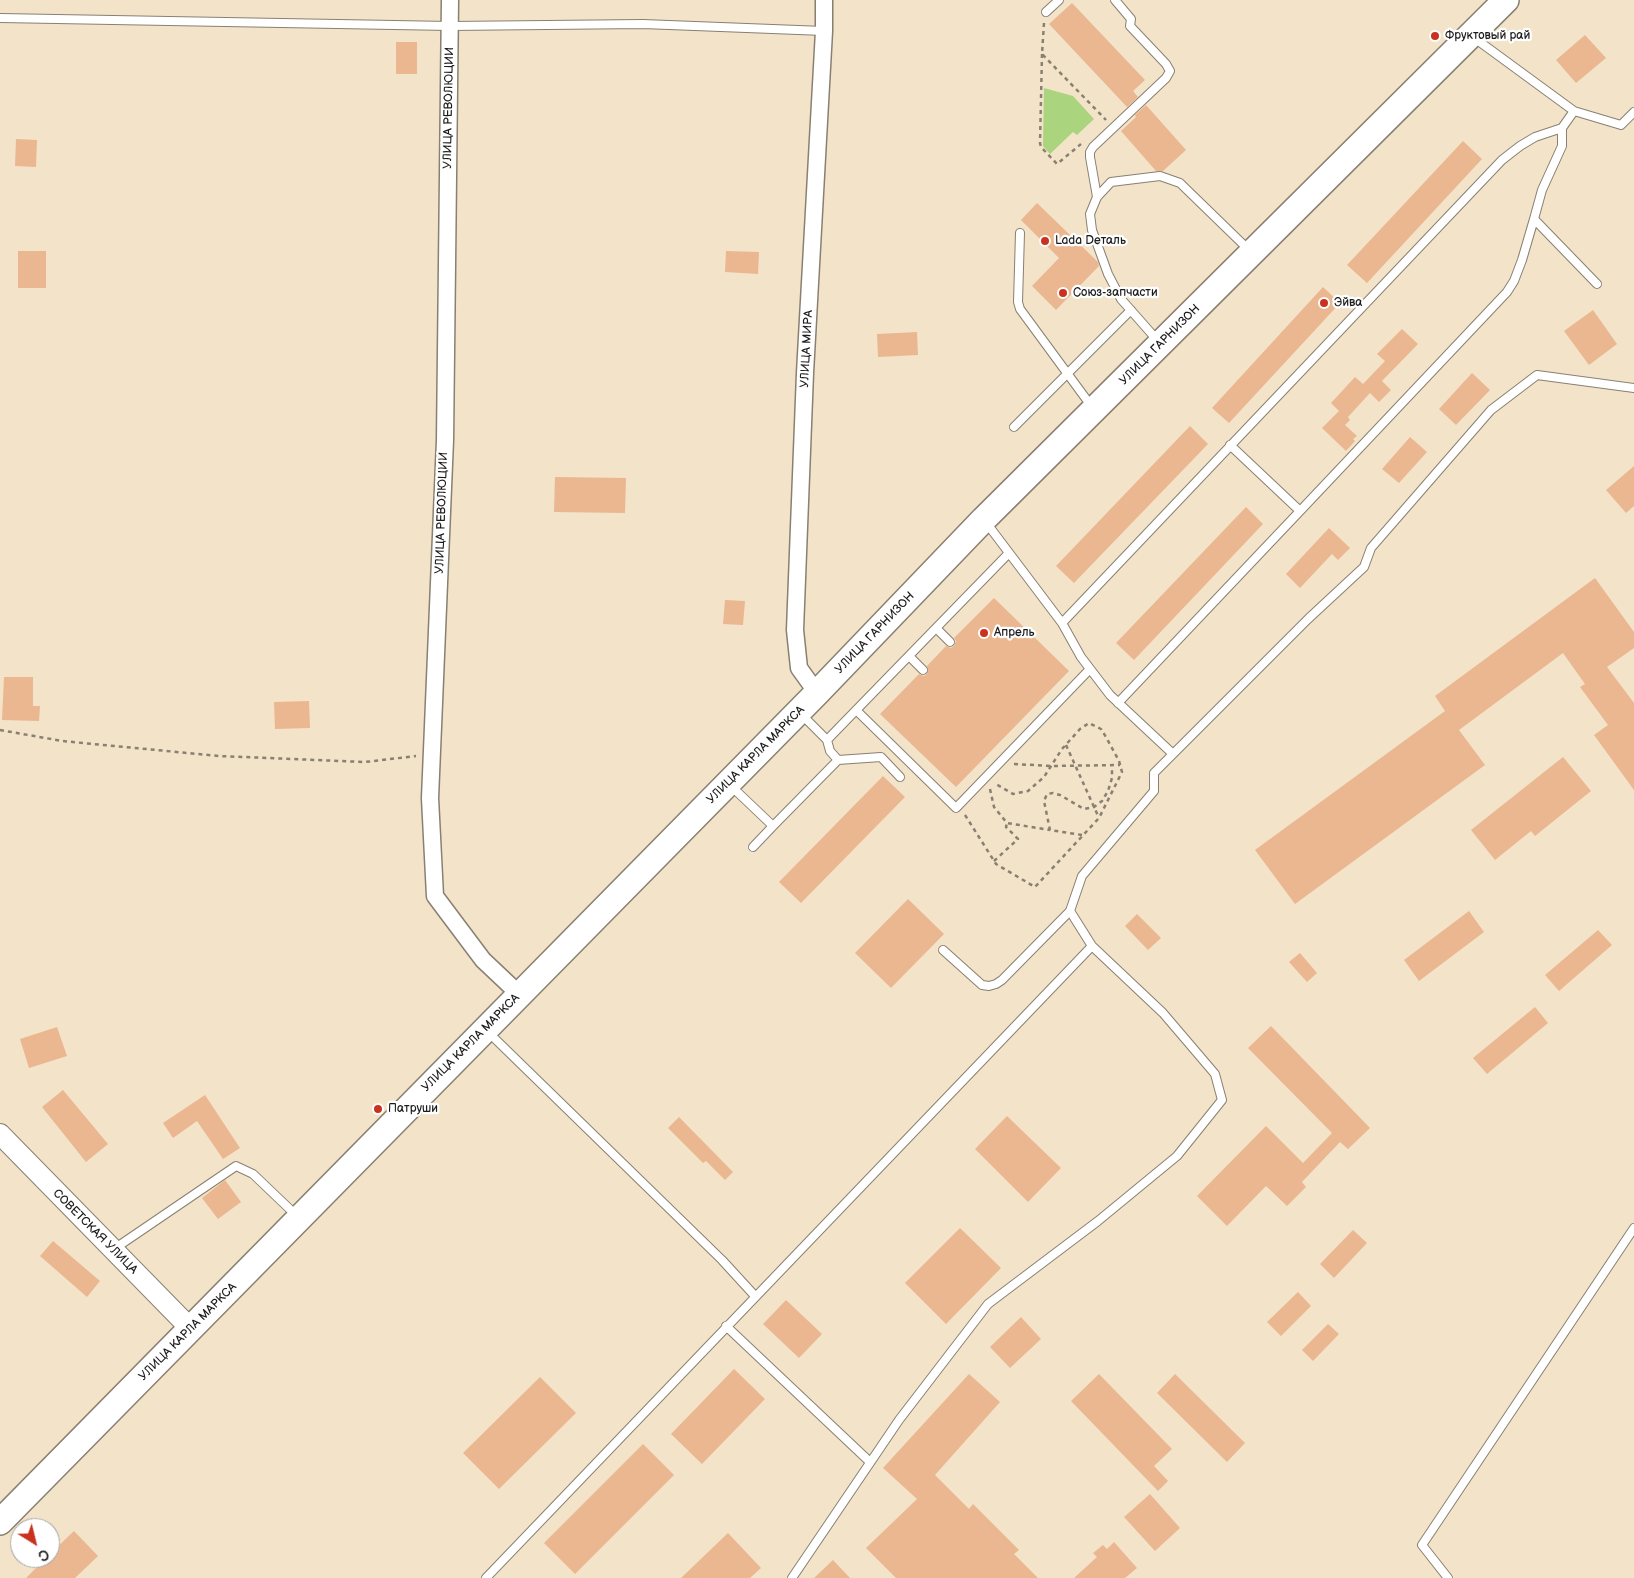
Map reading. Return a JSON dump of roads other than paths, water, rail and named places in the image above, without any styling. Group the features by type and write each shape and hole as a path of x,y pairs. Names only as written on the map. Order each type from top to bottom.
{"main road":[{"name":"УЛИЦА ГАРНИЗОН","path":"817,693 984,520 1471,35 1496,4"},
{"name":"УЛИЦА КАРЛА МАРКСА","path":"0,1522 817,693"}],"street":[{"name":"УЛИЦА РЕВОЛЮЦИИ","path":"450,0 445,430 430,798 435,896 483,960 519,994"},
{"name":"УЛИЦА МИРА","path":"817,693 799,668 795,630 824,0"},
{"name":"СОВЕТСКАЯ УЛИЦА","path":"0,1134 191,1329"}],"lane":[{"path":"1046,12 1059,0"},
{"path":"1097,196 1090,152 1166,78 1170,71 1166,64 1130,26 1131,19 1114,0"},
{"path":"0,18 450,26 643,24 824,31"},
{"path":"1471,35 1574,111 1622,126 1634,112"},
{"path":"1118,703 1507,292 1519,267 1542,190 1562,146 1562,128 1574,111"},
{"path":"1062,623 1502,160 1535,137 1562,128"},
{"path":"1161,344 1121,299 1108,274 1092,230 1090,214 1097,196 1111,182 1160,176 1180,183 1251,253"},
{"path":"1534,220 1597,284"},
{"path":"1020,233 1018,302 1023,314 1094,410"},
{"path":"1014,427 1131,310"},
{"path":"943,950 982,985 989,986 1002,980 1070,911 1082,876 1154,791 1154,773 1308,619 1364,566 1371,548 1491,410 1537,375 1634,388"},
{"path":"1230,446 1300,510"},
{"path":"984,520 1062,623 1081,657 1110,695 1173,754"},
{"path":"827,740 1009,553"},
{"path":"936,628 950,642"},
{"path":"909,656 923,670"},
{"path":"856,710 956,808 987,779 999,764 1090,670"},
{"path":"798,712 827,740 830,751 838,760"},
{"path":"753,848 838,760 881,757 900,777"},
{"path":"728,782 773,826"},
{"path":"792,1578 899,1420 988,1304 1098,1221 1177,1156 1222,1100 1215,1074 1163,1013 1092,946 1070,911"},
{"path":"486,1578 1092,946"},
{"path":"485,1028 722,1260 755,1296"},
{"path":"113,1250 236,1166 253,1174 299,1218"},
{"path":"1448,1578 1422,1545 1634,1228"},
{"path":"726,1326 870,1462"}],"place":[{"name":"Фруктовый рай","path":"1435,36"},
{"name":"Lada Dеталь","path":"1045,241"},
{"name":"Союз-запчасти","path":"1063,293"},
{"name":"Эйва","path":"1324,303"},
{"name":"Апрель","path":"984,633"},
{"name":"Патруши","path":"378,1109"}]}
